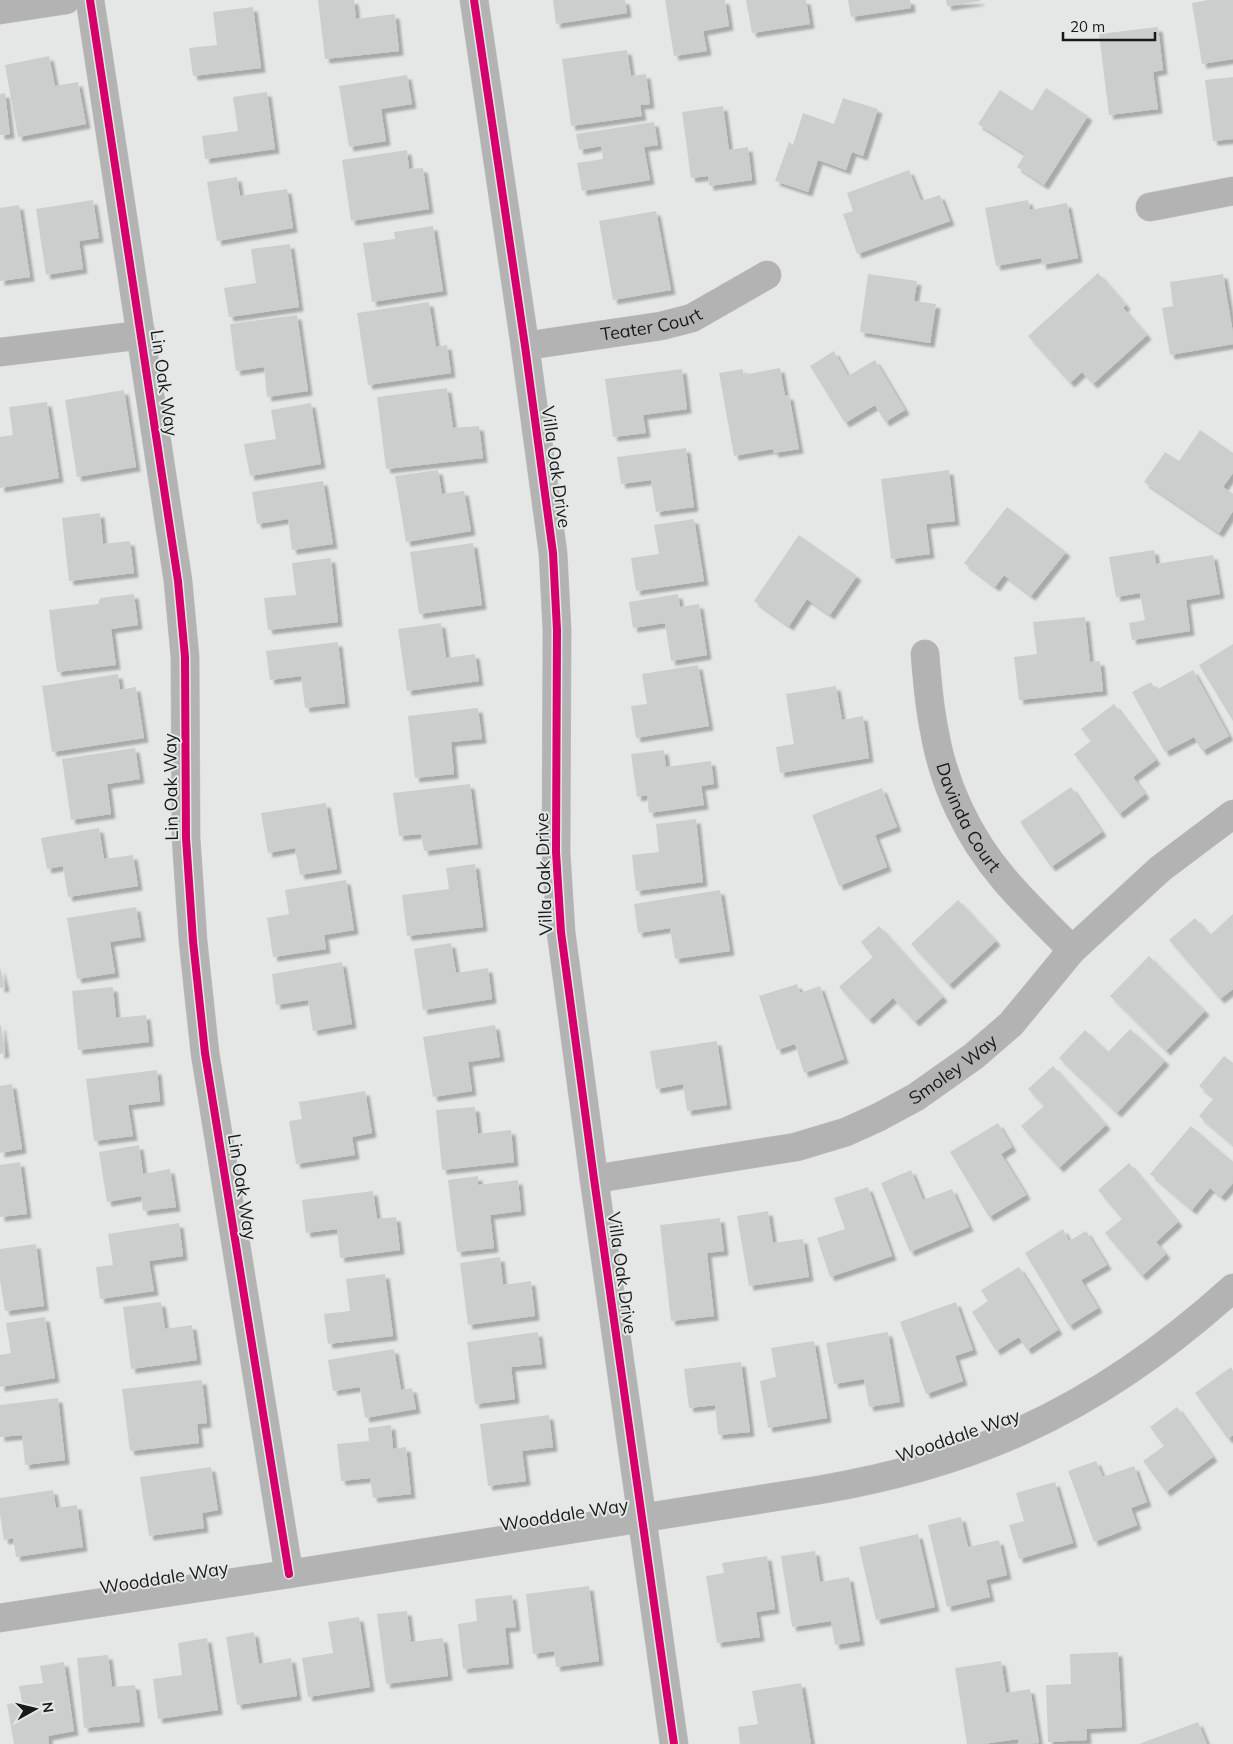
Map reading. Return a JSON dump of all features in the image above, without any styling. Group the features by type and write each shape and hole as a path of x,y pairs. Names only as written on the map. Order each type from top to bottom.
{"street":[{"path":"0,10 66,0"},
{"name":"Lin Oak Way","path":"90,0 179,590 185,658 187,847 193,942 204,1043 289,1574"},
{"name":"Villa Oak Drive","path":"474,0 549,518 556,588 558,671 556,852 561,932 674,1744"},
{"path":"1150,208 1233,191"},
{"name":"Teater Court","path":"525,346 661,326 692,318 767,275"},
{"path":"0,352 142,335"},
{"name":"Davinda Court","path":"925,654 929,700 936,739 950,789 962,815 985,853 1004,879 1072,950"},
{"name":"Smoley Way","path":"594,1179 796,1148 846,1132 879,1117 936,1084 974,1056 1011,1024 1072,950 1160,869 1233,814"},
{"name":"Wooddale Way","path":"0,1618 852,1484 936,1462 984,1446 1062,1411 1140,1363 1201,1317 1233,1288"}],"building":[{"path":"318,0 354,0 356,19 395,14 399,51 325,59"},
{"path":"553,0 625,0 627,13 556,24"},
{"path":"665,0 725,0 729,26 703,31 707,51 674,56"},
{"path":"746,0 806,0 810,24 752,33"},
{"path":"848,0 910,0 911,8 851,17"},
{"path":"946,0 980,0 980,1 947,6"},
{"path":"1208,0 1233,0 1233,59 1202,64 1192,3"},
{"path":"253,7 261,68 193,76 189,48 217,45 213,12"},
{"path":"1158,27 1163,70 1153,72 1158,109 1109,115 1099,34"},
{"path":"627,50 631,76 646,74 650,104 640,105 642,116 571,126 562,59"},
{"path":"49,56 55,86 78,82 86,124 18,137 5,65"},
{"path":"407,75 412,104 381,109 386,141 349,147 339,86"},
{"path":"1233,77 1233,139 1213,141 1205,80"},
{"path":"1046,88 1088,116 1044,185 1017,167 1025,154 978,124 1000,90 1032,111"},
{"path":"267,92 275,149 205,159 202,136 238,131 233,97"},
{"path":"5,93 10,134 0,135 0,94"},
{"path":"843,98 878,109 863,156 852,152 846,170 818,160 808,192 775,181 789,142 793,145 803,113 834,124"},
{"path":"723,106 729,150 748,147 752,180 709,186 708,176 691,178 682,112"},
{"path":"654,122 658,145 644,147 650,180 582,191 577,163 603,159 601,146 579,150 576,134"},
{"path":"407,150 409,169 423,168 429,209 351,221 342,160"},
{"path":"909,170 921,201 940,195 950,221 857,254 843,214 853,211 847,193"},
{"path":"237,177 240,196 287,189 293,228 217,241 207,182"},
{"path":"93,200 99,238 79,241 83,269 46,275 36,209"},
{"path":"1028,200 1030,210 1067,203 1078,258 1042,265 1041,258 996,266 985,208"},
{"path":"19,205 30,277 0,281 0,208"},
{"path":"656,211 671,290 613,300 599,221"},
{"path":"433,226 443,291 372,302 363,243 395,239 394,232"},
{"path":"290,244 299,307 229,317 224,288 256,283 251,249"},
{"path":"1098,273 1126,305 1123,308 1147,335 1093,384 1082,372 1070,383 1028,336"},
{"path":"868,274 917,281 914,301 936,304 930,343 860,332"},
{"path":"1223,274 1233,333 1233,344 1170,355 1162,308 1173,306 1170,282"},
{"path":"429,302 436,347 447,345 451,373 368,385 357,313"},
{"path":"297,315 308,391 267,397 264,367 236,371 230,324"},
{"path":"834,351 848,376 875,360 905,410 885,422 875,405 845,423 810,366"},
{"path":"780,368 785,396 789,395 799,449 774,453 773,449 734,456 719,373 743,369 743,375"},
{"path":"682,369 687,409 643,415 646,433 613,437 605,379"},
{"path":"447,388 453,428 479,426 483,458 386,469 377,397"},
{"path":"124,390 136,467 77,477 65,400"},
{"path":"47,402 59,478 0,488 0,437 13,435 9,407"},
{"path":"311,403 321,464 250,476 244,444 276,439 271,410"},
{"path":"1200,430 1233,453 1233,473 1223,487 1233,494 1233,511 1219,533 1144,482 1165,452 1179,461"},
{"path":"686,448 694,507 656,512 651,480 621,484 617,457"},
{"path":"438,470 442,494 464,491 471,531 406,542 395,476"},
{"path":"949,470 955,521 926,524 930,554 891,559 881,479"},
{"path":"323,481 333,544 292,550 288,519 257,524 252,492"},
{"path":"1007,507 1066,552 1031,596 1004,575 995,587 964,563"},
{"path":"100,513 103,544 130,541 134,573 69,581 62,518"},
{"path":"694,519 704,581 636,591 631,558 659,554 654,525"},
{"path":"799,535 857,576 830,615 807,599 789,626 754,601"},
{"path":"473,543 482,605 419,614 410,552"},
{"path":"1154,550 1156,564 1213,555 1220,594 1186,600 1190,631 1132,640 1129,623 1145,620 1140,593 1116,597 1109,557"},
{"path":"331,558 338,622 268,630 264,598 296,595 292,563"},
{"path":"134,594 138,625 111,629 116,665 57,672 49,610 98,604 100,598"},
{"path":"678,594 680,607 699,604 707,655 671,661 665,623 633,628 629,602"},
{"path":"1085,617 1090,662 1100,661 1103,691 1019,700 1014,657 1037,654 1033,622"},
{"path":"441,623 446,658 475,654 479,681 407,691 398,629"},
{"path":"338,642 345,703 305,708 301,676 270,680 266,651"},
{"path":"1233,644 1233,721 1199,665"},
{"path":"698,665 709,726 636,738 631,706 647,704 642,674"},
{"path":"1193,670 1229,736 1202,751 1194,737 1165,752 1132,692 1151,682 1156,690"},
{"path":"118,674 120,690 136,687 144,738 52,752 42,686"},
{"path":"836,686 842,720 863,716 869,758 780,773 776,747 794,744 786,694"},
{"path":"1114,704 1156,760 1133,777 1145,794 1119,814 1074,754 1091,741 1081,729"},
{"path":"478,708 482,739 451,742 454,774 415,778 408,716"},
{"path":"135,748 140,779 107,784 111,814 71,820 62,759"},
{"path":"664,750 666,767 711,761 714,784 701,786 704,805 649,813 647,795 637,797 631,754"},
{"path":"470,784 478,844 424,851 421,834 399,836 393,793"},
{"path":"1071,787 1102,832 1051,867 1020,822"},
{"path":"882,788 897,827 875,835 887,867 839,886 812,815"},
{"path":"326,803 337,869 300,875 295,848 268,853 261,813"},
{"path":"696,819 703,882 636,891 632,855 659,852 656,824"},
{"path":"99,828 104,859 133,855 138,886 68,897 63,866 47,869 41,838"},
{"path":"475,864 483,927 407,936 402,895 449,889 446,868"},
{"path":"346,880 354,930 324,935 326,949 273,957 267,918 289,914 285,890"},
{"path":"720,890 730,951 675,959 670,928 638,933 634,904"},
{"path":"958,900 996,941 949,985 911,944"},
{"path":"136,907 141,937 110,942 115,973 77,979 67,918"},
{"path":"1233,914 1233,989 1220,999 1169,940 1195,918 1210,935"},
{"path":"879,926 943,997 915,1022 893,998 869,1020 839,987 873,957 861,942"},
{"path":"451,943 456,973 488,968 492,999 423,1010 414,949"},
{"path":"1149,956 1205,1011 1166,1051 1110,996"},
{"path":"342,962 352,1024 313,1031 308,1000 276,1005 272,974"},
{"path":"0,967 5,987 0,988"},
{"path":"797,984 800,993 820,986 844,1059 804,1073 795,1044 777,1050 759,996"},
{"path":"113,987 116,1018 146,1015 149,1042 78,1050 72,991"},
{"path":"495,1025 500,1057 468,1062 472,1091 433,1097 423,1037"},
{"path":"0,1026 5,1053 0,1054"},
{"path":"1130,1029 1165,1061 1117,1113 1059,1058 1085,1030 1108,1052"},
{"path":"717,1041 727,1105 687,1111 683,1084 656,1089 650,1051"},
{"path":"1224,1056 1233,1063 1233,1145 1199,1116 1214,1098 1199,1086"},
{"path":"1053,1066 1106,1125 1059,1168 1021,1126 1044,1106 1028,1089"},
{"path":"157,1070 160,1101 128,1105 133,1136 94,1141 86,1079"},
{"path":"12,1084 22,1149 0,1153 0,1086"},
{"path":"365,1091 372,1133 352,1137 355,1155 296,1164 289,1121 302,1119 299,1102"},
{"path":"475,1107 478,1134 511,1130 514,1162 442,1170 436,1110"},
{"path":"998,1123 1012,1147 1001,1154 1026,1195 989,1217 950,1152"},
{"path":"1191,1126 1233,1162 1233,1183 1221,1197 1210,1188 1192,1210 1150,1174"},
{"path":"139,1145 143,1174 170,1169 176,1207 143,1211 141,1196 107,1202 99,1152"},
{"path":"20,1162 27,1214 0,1217 0,1165"},
{"path":"1129,1163 1178,1222 1156,1242 1166,1254 1142,1276 1105,1233 1122,1219 1098,1190"},
{"path":"911,1170 923,1200 952,1189 969,1227 910,1252 881,1183"},
{"path":"478,1176 478,1185 518,1180 521,1211 490,1215 494,1248 457,1252 448,1180"},
{"path":"868,1187 892,1256 830,1277 817,1238 845,1229 834,1198"},
{"path":"373,1191 377,1219 396,1217 400,1250 340,1258 337,1229 306,1233 302,1200"},
{"path":"768,1211 773,1243 803,1239 809,1277 749,1286 737,1216"},
{"path":"720,1218 724,1251 707,1253 714,1316 671,1321 660,1225"},
{"path":"179,1223 183,1256 149,1261 154,1291 100,1299 96,1267 113,1265 108,1234"},
{"path":"1063,1229 1069,1241 1086,1231 1107,1265 1081,1280 1098,1308 1069,1326 1025,1253"},
{"path":"36,1244 44,1306 5,1311 0,1281 0,1249"},
{"path":"500,1257 503,1285 531,1281 535,1316 468,1325 460,1263"},
{"path":"1019,1267 1058,1330 1027,1350 1019,1337 996,1351 972,1312 988,1301 981,1290"},
{"path":"385,1274 393,1336 328,1344 324,1314 350,1311 346,1279"},
{"path":"161,1302 165,1329 192,1325 197,1360 131,1369 123,1307"},
{"path":"956,1302 973,1350 955,1356 963,1381 926,1394 900,1322"},
{"path":"45,1317 55,1378 0,1387 0,1355 11,1353 6,1323"},
{"path":"538,1332 542,1364 511,1367 515,1399 475,1404 467,1342"},
{"path":"888,1332 900,1402 869,1407 864,1379 834,1384 826,1343"},
{"path":"814,1341 827,1418 768,1428 760,1381 776,1377 771,1348"},
{"path":"394,1349 401,1390 412,1388 416,1409 365,1418 360,1387 333,1391 328,1360"},
{"path":"741,1362 750,1432 718,1435 715,1405 689,1408 684,1369"},
{"path":"1231,1367 1233,1371 1233,1435 1228,1439 1195,1393"},
{"path":"202,1380 207,1423 197,1424 199,1443 130,1451 122,1389"},
{"path":"58,1398 65,1460 25,1465 22,1435 0,1437 0,1405"},
{"path":"1177,1407 1213,1457 1166,1492 1143,1461 1164,1446 1150,1427"},
{"path":"549,1415 553,1447 522,1451 526,1481 488,1486 480,1424"},
{"path":"391,1425 393,1449 406,1447 411,1494 373,1498 370,1478 341,1481 337,1444 369,1441 368,1428"},
{"path":"1096,1461 1103,1477 1134,1466 1147,1502 1131,1508 1137,1525 1094,1542 1068,1471"},
{"path":"211,1467 218,1510 202,1513 204,1528 149,1536 140,1477"},
{"path":"1055,1482 1073,1543 1019,1559 1009,1525 1024,1521 1016,1493"},
{"path":"53,1490 56,1508 77,1505 83,1547 16,1557 13,1538 4,1540 0,1514 0,1498"},
{"path":"961,1517 968,1547 999,1540 1007,1575 986,1580 990,1597 947,1607 928,1525"},
{"path":"918,1534 935,1607 876,1620 859,1547"},
{"path":"815,1551 820,1582 849,1577 860,1641 835,1645 831,1621 792,1627 781,1556"},
{"path":"767,1556 775,1609 756,1612 760,1637 717,1643 706,1576 724,1573 722,1563"},
{"path":"589,1586 599,1661 556,1667 554,1651 533,1654 526,1594"},
{"path":"512,1595 516,1627 505,1628 509,1664 463,1669 458,1624 477,1621 475,1599"},
{"path":"407,1611 411,1642 443,1638 448,1676 386,1684 377,1614"},
{"path":"359,1617 370,1687 308,1697 302,1658 333,1653 328,1622"},
{"path":"254,1632 259,1664 291,1658 297,1696 237,1705 226,1637"},
{"path":"207,1638 218,1710 158,1719 153,1679 182,1675 178,1643"},
{"path":"1118,1652 1122,1727 1086,1729 1087,1740 1048,1742 1046,1685 1071,1684 1070,1654"},
{"path":"108,1655 112,1687 135,1685 140,1722 84,1728 77,1658"},
{"path":"1001,1661 1006,1693 1030,1689 1039,1743 1019,1744 1018,1739 983,1744 967,1744 955,1668"},
{"path":"64,1662 74,1731 48,1736 49,1744 14,1744 7,1704 22,1702 19,1686 43,1683 40,1666"},
{"path":"801,1683 811,1744 740,1744 738,1727 758,1724 752,1691"},
{"path":"1198,1722 1207,1744 1139,1744"}],"cycle path":[{"path":"90,0 178,581 185,657 186,838 193,941 205,1053 289,1574"},
{"path":"474,0 525,346 553,553 557,630 556,852 561,932 674,1744"}]}
